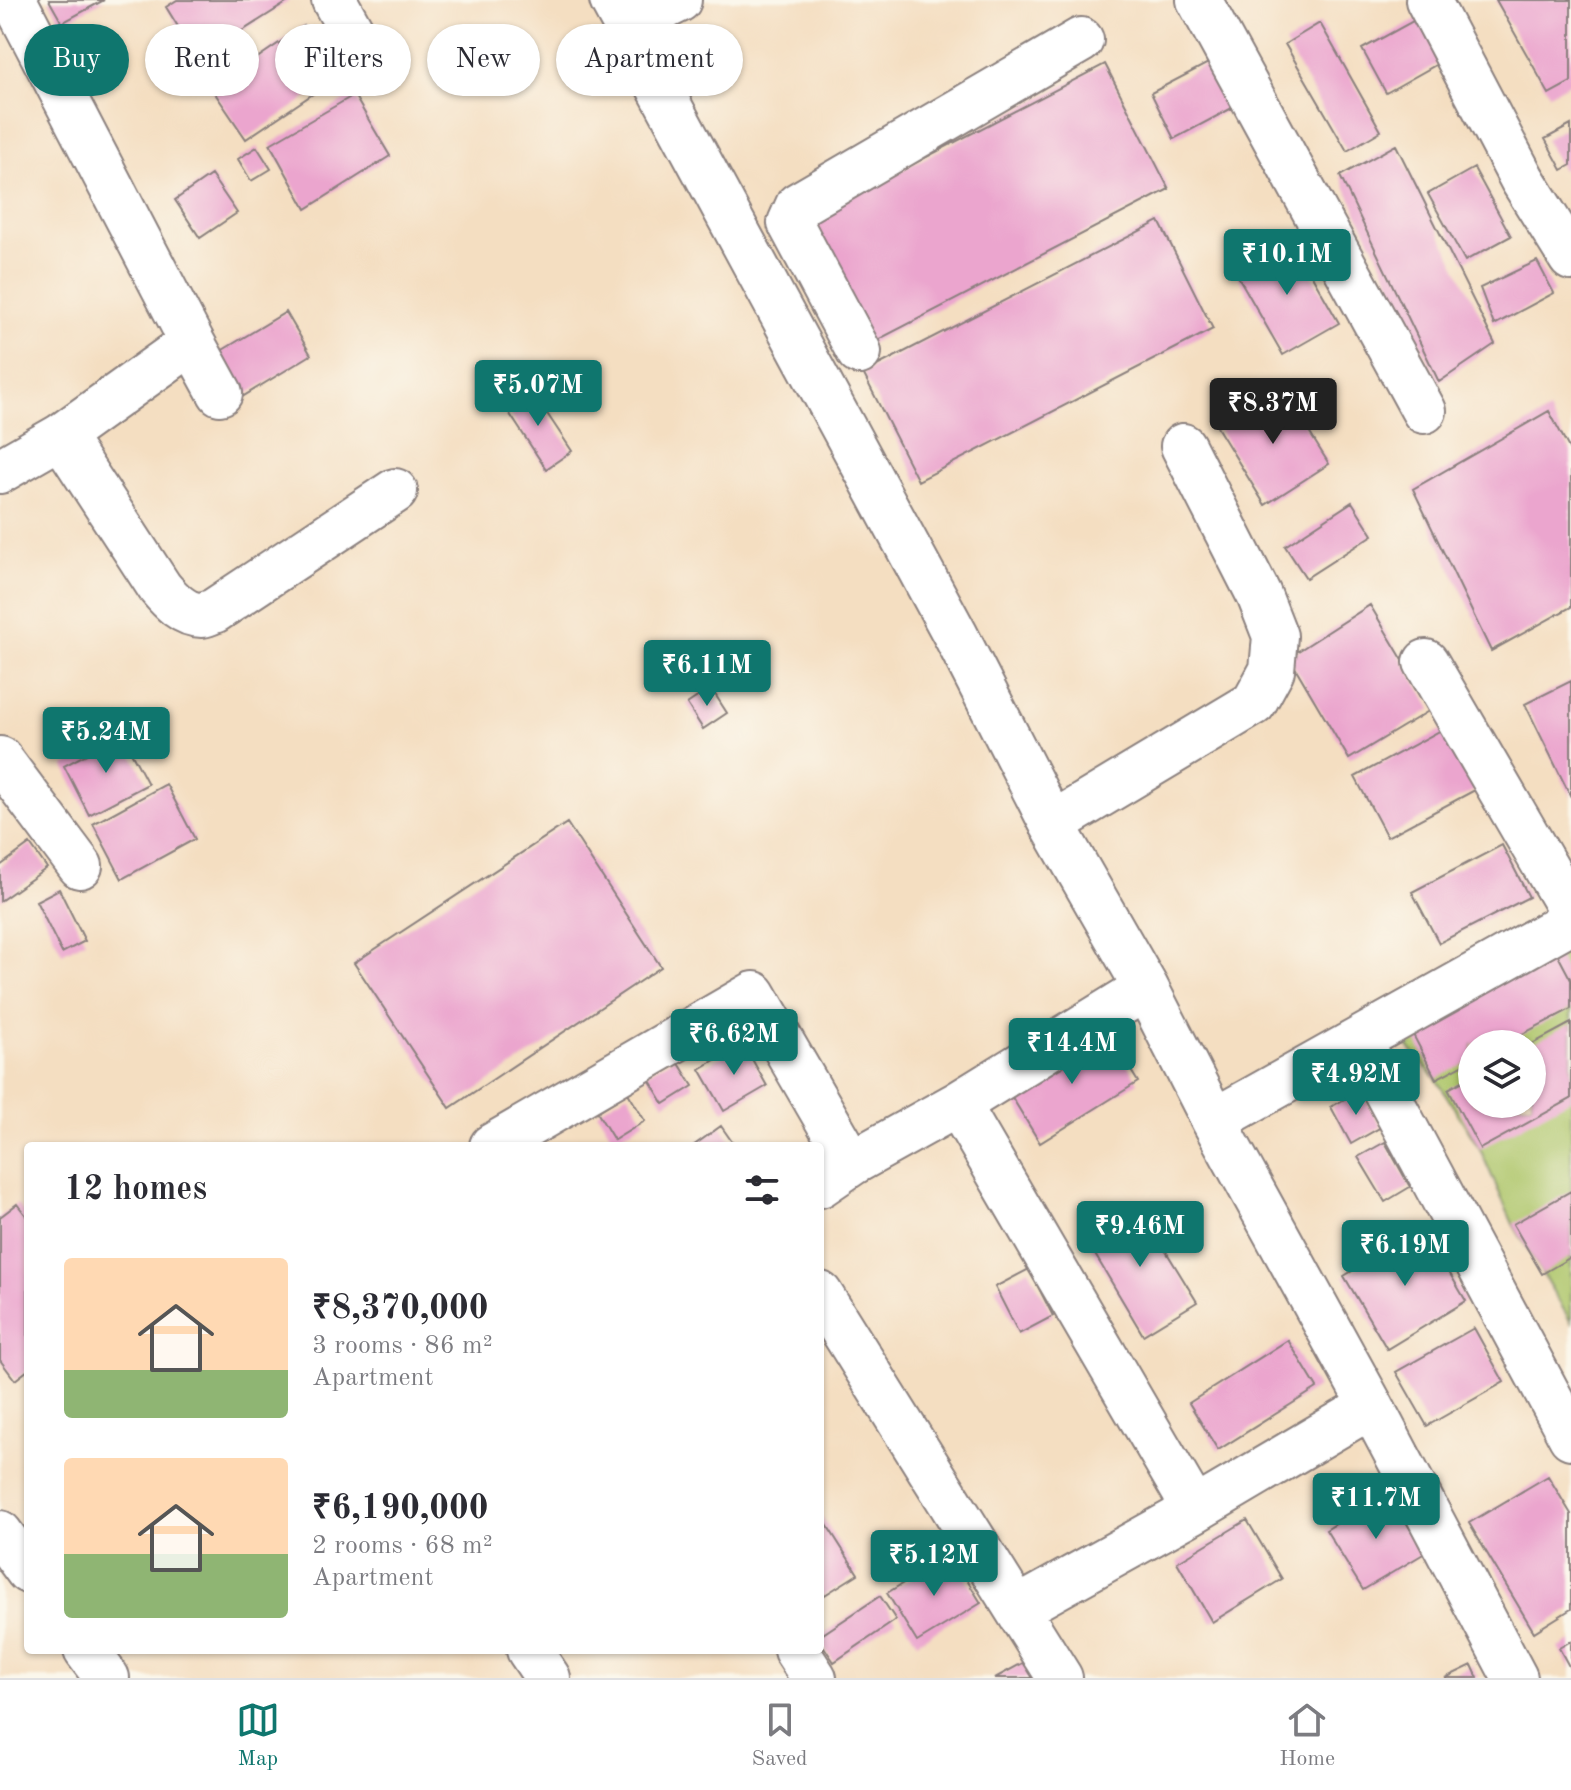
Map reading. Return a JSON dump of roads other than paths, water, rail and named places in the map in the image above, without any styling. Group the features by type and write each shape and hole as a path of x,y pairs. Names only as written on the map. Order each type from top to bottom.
{"street":[{"path":"14,0 220,393"},
{"path":"679,0 620,13 956,636 1052,824 1146,988 1214,1121 1371,1406 1515,1678"},
{"path":"1199,0 1424,411"},
{"path":"1428,0 1522,179 1571,258"},
{"path":"795,340 846,328 790,223 798,205 1081,40"},
{"path":"757,270 802,245"},
{"path":"0,471 61,436 192,342"},
{"path":"61,436 160,588 172,602 199,615 214,611 395,491"},
{"path":"1052,824 1254,703 1272,670 1275,636 1259,595 1183,446"},
{"path":"1426,662 1571,911"},
{"path":"0,759 80,866"},
{"path":"1214,1121 1571,921"},
{"path":"824,1148 836,1174 958,1104 1146,988"},
{"path":"499,1142 754,994 821,1142"},
{"path":"1359,1041 1571,1437"},
{"path":"958,1104 1195,1510"},
{"path":"824,1300 1060,1678"},
{"path":"1017,1609 1195,1510 1371,1406"},
{"path":"0,1533 24,1566"},
{"path":"89,1654 107,1678"},
{"path":"532,1654 548,1678"},
{"path":"799,1654 814,1678"}]}
